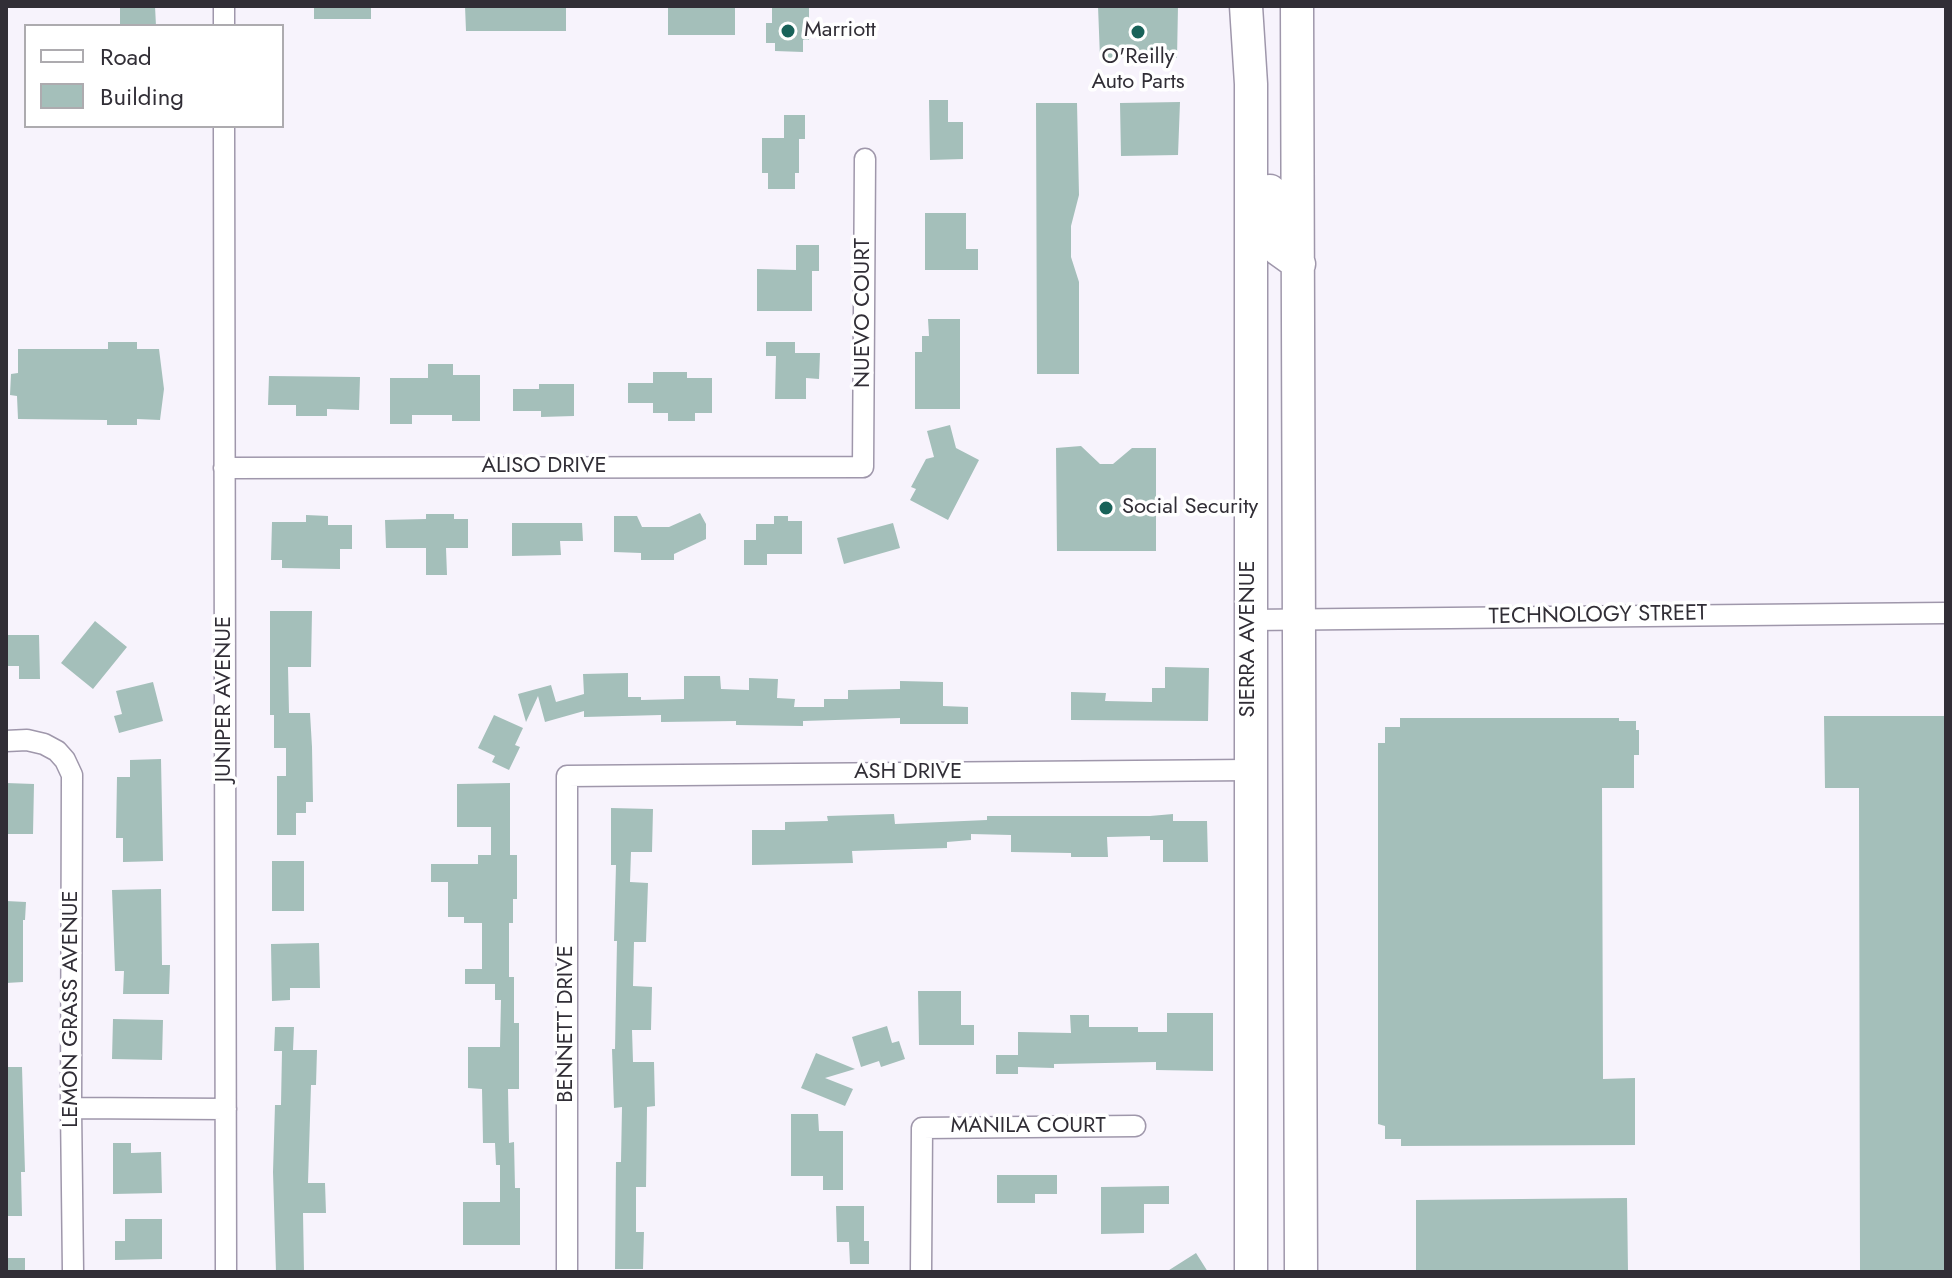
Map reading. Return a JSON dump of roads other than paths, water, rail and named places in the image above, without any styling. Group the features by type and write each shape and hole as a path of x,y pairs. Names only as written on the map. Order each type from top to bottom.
{"main road":[{"name":"SIERRA AVENUE","path":"1246,6 1251,84 1251,1272"},
{"path":"1297,6 1301,1272"},
{"path":"1251,84 1267,101 1271,235 1278,249 1299,264"}],"street":[{"name":"JUNIPER AVENUE","path":"224,128 226,1272"},
{"name":"NUEVO COURT","path":"863,467 865,159"},
{"name":"ALISO DRIVE","path":"224,468 863,467"},
{"name":"TECHNOLOGY STREET","path":"1250,620 1946,613"},
{"name":"LEMON GRASS AVENUE","path":"6,741 27,740 44,744 57,751 72,775 73,1272"},
{"name":"ASH DRIVE","path":"567,776 1249,770"},
{"name":"BENNETT DRIVE","path":"567,776 567,1272"},
{"path":"71,1108 226,1109"},
{"name":"MANILA COURT","path":"921,1272 922,1128 1135,1126"}],"place":[{"name":"Marriott","path":"788,31"},
{"name":"O'Reilly Auto Parts","path":"1138,32"},
{"name":"Social Security","path":"1106,508"}]}
